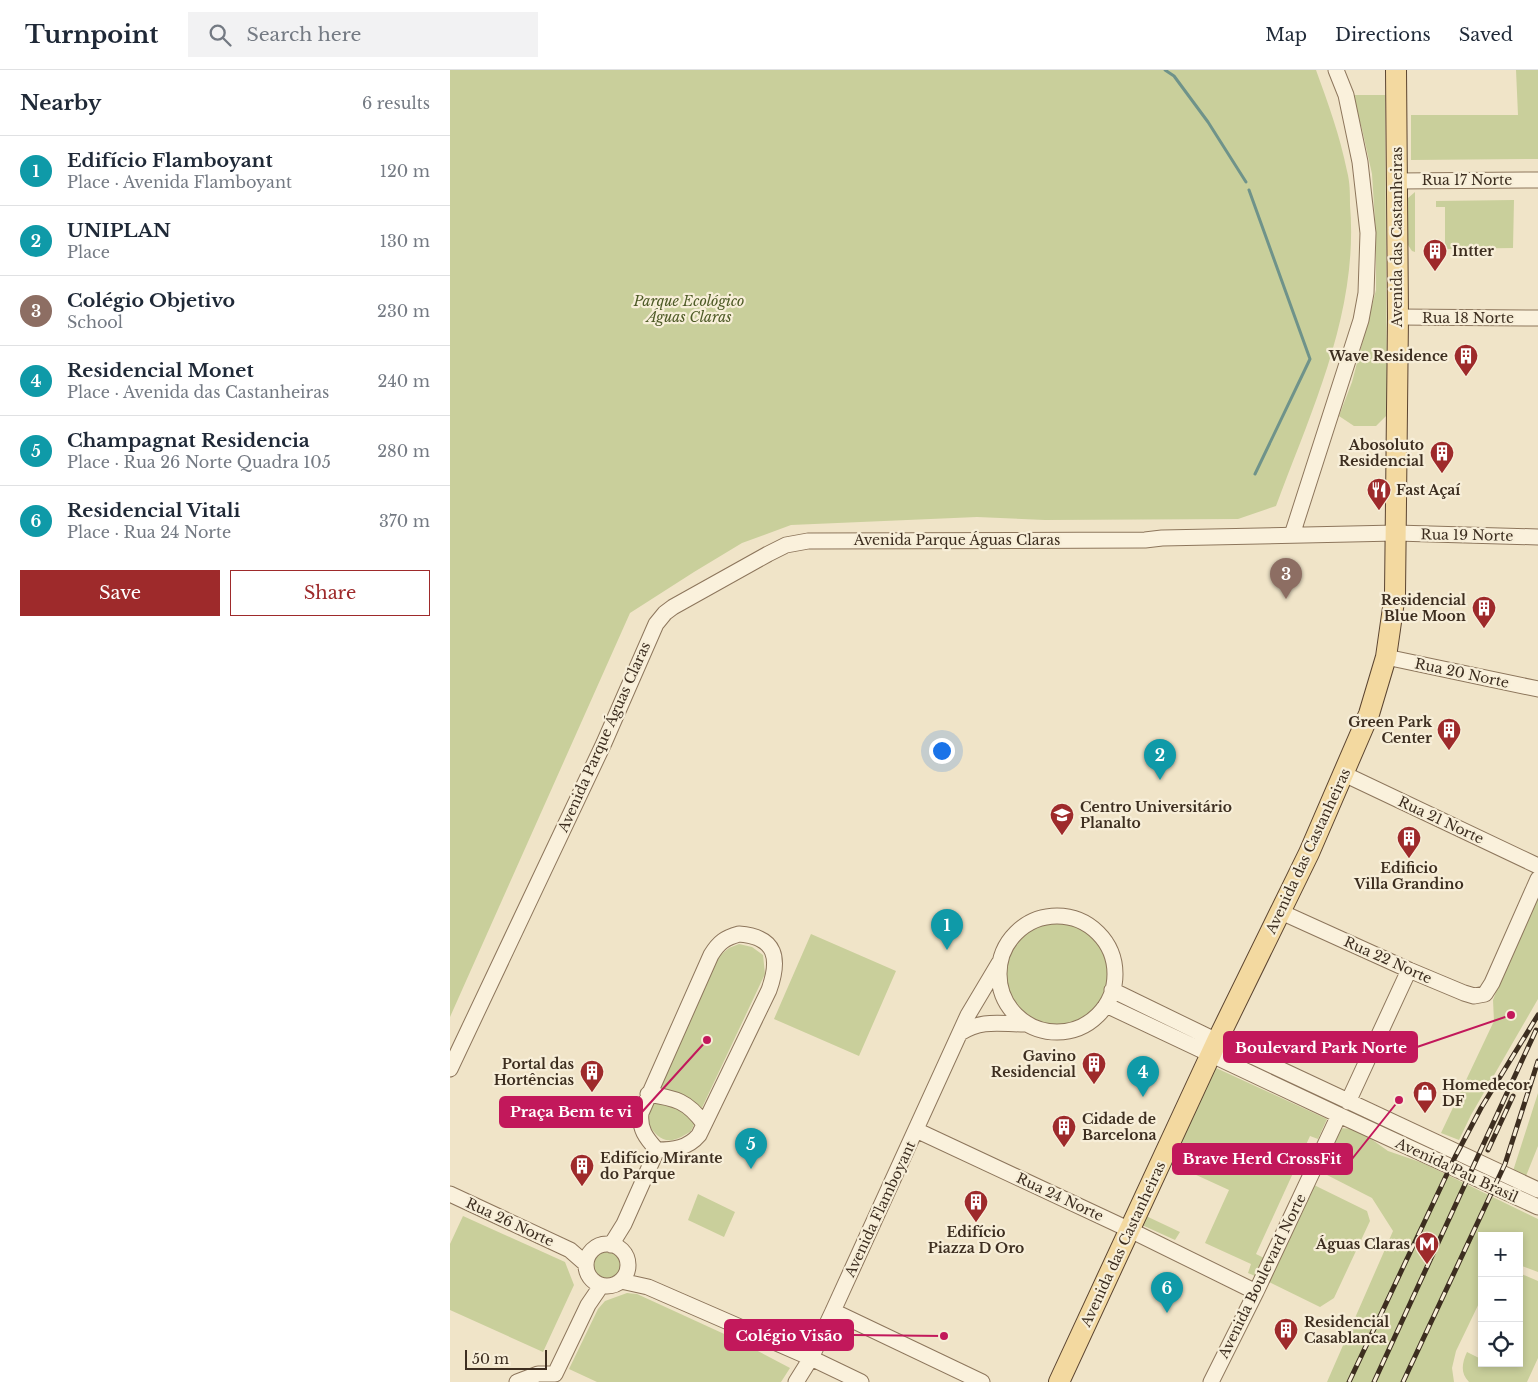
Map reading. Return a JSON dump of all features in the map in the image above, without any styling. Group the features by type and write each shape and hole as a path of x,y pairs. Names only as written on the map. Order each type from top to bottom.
{"main road":[{"name":"Avenida das Castanheiras","path":"1059,1382 1214,1048 1281,912 1344,774 1369,714 1386,657 1395,594 1398,317 1396,70"}],"street":[{"path":"1292,535 1361,320 1366,294 1368,233 1360,162 1346,95 1336,70"},
{"name":"Rua 17 Norte","path":"1397,181 1538,180"},
{"name":"Rua 18 Norte","path":"1398,317 1538,318"},
{"name":"Rua 19 Norte","path":"1292,535 1396,533 1538,537"},
{"name":"Avenida Parque Águas Claras","path":"450,1069 604,744 647,640 665,613 774,551 786,545 808,541 1138,540 1292,535"},
{"name":"Rua 20 Norte","path":"1386,657 1538,689"},
{"name":"Rua 21 Norte","path":"1344,774 1538,866"},
{"name":"Rua 22 Norte","path":"1281,912 1409,970 1474,996 1484,994 1492,983 1538,879"},
{"path":"1052,915 1071,916 1088,924 1103,936 1112,953 1116,971 1112,990 1106,1005 1096,1018 1080,1028 1062,1033 1042,1031 1025,1024 1008,1008 1000,986 999,963 1006,945 1018,930 1033,920 1052,915"},
{"path":"739,934 750,935 767,942 774,954 774,976 704,1124 694,1141 684,1147 671,1150 657,1150 647,1139 640,1123 641,1112 711,955 718,944 730,937 739,934"},
{"name":"Avenida Flamboyant","path":"796,1382 811,1358 968,1015 999,963"},
{"path":"1348,1102 1409,970"},
{"name":"Avenida Pau Brasil","path":"1112,990 1338,1115 1538,1207"},
{"name":"Avenida Pau Brasil","path":"1106,1005 1214,1048 1254,1056 1538,1190"},
{"path":"960,1033 984,1023 1025,1024"},
{"path":"648,1094 666,1096 683,1102 692,1108 704,1124"},
{"name":"Avenida Boulevard Norte","path":"1211,1382 1256,1292 1338,1115"},
{"name":"Rua 24 Norte","path":"916,1130 1130,1230 1256,1292"},
{"path":"615,1246 657,1150"},
{"name":"Rua 26 Norte","path":"450,1194 588,1258"},
{"path":"604,1244 615,1246 624,1254 628,1261 624,1275 612,1286 596,1283 588,1275 588,1258 597,1247 604,1244"},
{"path":"624,1275 861,1382"},
{"path":"517,1382 538,1374 558,1378 596,1283"},
{"path":"833,1311 982,1382"}],"green space":[{"name":"Parque Ecológico Águas Claras","path":"450,70 1316,70 1337,132 1348,175 1351,244 1347,283 1330,359 1276,506 1238,519 1045,520 977,517 791,525 742,543 630,613 450,1017"},
{"path":"1516,70 1538,70 1538,159 1411,160 1411,115 1518,115"},
{"path":"1352,95 1385,95 1387,415 1376,426 1354,426 1339,416 1352,382 1376,290 1376,236 1372,174"},
{"path":"1415,192 1415,252 1408,245 1408,198"},
{"path":"1514,200 1513,248 1445,249 1445,207 1436,207 1436,201"},
{"path":"1538,896 1538,999 1471,1115 1459,1140 1441,1133 1494,1021 1493,1000"},
{"path":"1057,918 1078,922 1096,934 1108,952 1112,973 1108,994 1096,1012 1078,1024 1057,1028 1036,1024 1018,1012 1006,994 1002,973 1006,952 1018,934 1036,922"},
{"path":"811,934 896,971 859,1056 774,1019"},
{"path":"739,944 752,947 763,955 765,974 691,1131 677,1139 665,1140 656,1134 646,1121 648,1107 718,957 729,948"},
{"path":"1214,1067 1327,1119 1318,1139 1310,1136 1256,1254 1264,1258 1255,1276 1248,1273 1251,1264 1205,1243 1229,1190 1170,1163"},
{"path":"1538,1093 1538,1146 1526,1176 1513,1171"},
{"path":"1337,1128 1357,1129 1388,1151 1423,1163 1538,1219 1538,1272 1523,1266 1523,1232 1478,1232 1478,1305 1456,1351 1452,1368 1454,1382 1327,1382 1393,1231 1372,1198 1327,1175 1322,1160"},
{"path":"1314,1185 1367,1211 1370,1221 1334,1298 1320,1307 1267,1281"},
{"path":"698,1194 735,1212 724,1237 688,1220"},
{"path":"463,1216 565,1262 574,1285 543,1352 450,1310 450,1244"},
{"path":"1146,1216 1180,1232 1175,1240 1142,1225"},
{"path":"605,1244 617,1250 623,1262 617,1274 605,1280 593,1274 587,1262 593,1250"},
{"path":"1523,1275 1538,1281 1538,1358 1527,1382 1469,1382 1463,1371 1467,1352 1478,1358 1478,1367 1523,1367"},
{"path":"627,1293 637,1294 733,1338 790,1368 781,1382 597,1382 569,1369 598,1309 605,1301"}],"waterway":[{"path":"1165,70 1174,76 1208,122 1246,182"},
{"path":"1249,190 1310,359 1255,474"}],"railway":[{"path":"1349,1382 1455,1157 1481,1108 1538,1015"},
{"path":"1374,1382 1536,1030"},
{"path":"1403,1382 1505,1164 1538,1061"},
{"path":"1488,1150 1513,1096"}],"place":[{"name":"Intter","path":"1435,272"},
{"name":"Wave Residence","path":"1466,377"},
{"name":"Abosoluto Residencial","path":"1442,474"},
{"name":"Fast Açaí","path":"1379,511"},
{"name":"Colégio Objetivo","path":"1286,599"},
{"name":"Residencial Blue Moon","path":"1484,629"},
{"name":"Green Park Center","path":"1449,751"},
{"name":"UNIPLAN","path":"1160,780"},
{"name":"Centro Universitário Planalto","path":"1062,836"},
{"name":"Edificio Villa Grandino","path":"1409,859"},
{"name":"Edifício Flamboyant","path":"947,950"},
{"name":"Boulevard Park Norte","path":"1511,1015"},
{"name":"Praça Bem te vi","path":"707,1040"},
{"name":"Gavino Residencial","path":"1094,1085"},
{"name":"Portal das Hortências","path":"592,1093"},
{"name":"Residencial Monet","path":"1143,1097"},
{"name":"Brave Herd CrossFit","path":"1399,1100"},
{"name":"Homedecor DF","path":"1425,1114"},
{"name":"Cidade de Barcelona","path":"1064,1148"},
{"name":"Champagnat Residencia","path":"751,1169"},
{"name":"Edifício Mirante do Parque","path":"582,1187"},
{"name":"Edifício Piazza D Oro","path":"976,1223"},
{"name":"Águas Claras","path":"1427,1265"},
{"name":"Residencial Vitali","path":"1167,1313"},
{"name":"Colégio Visão","path":"944,1336"},
{"name":"Residencial Casablanca","path":"1286,1351"}]}
